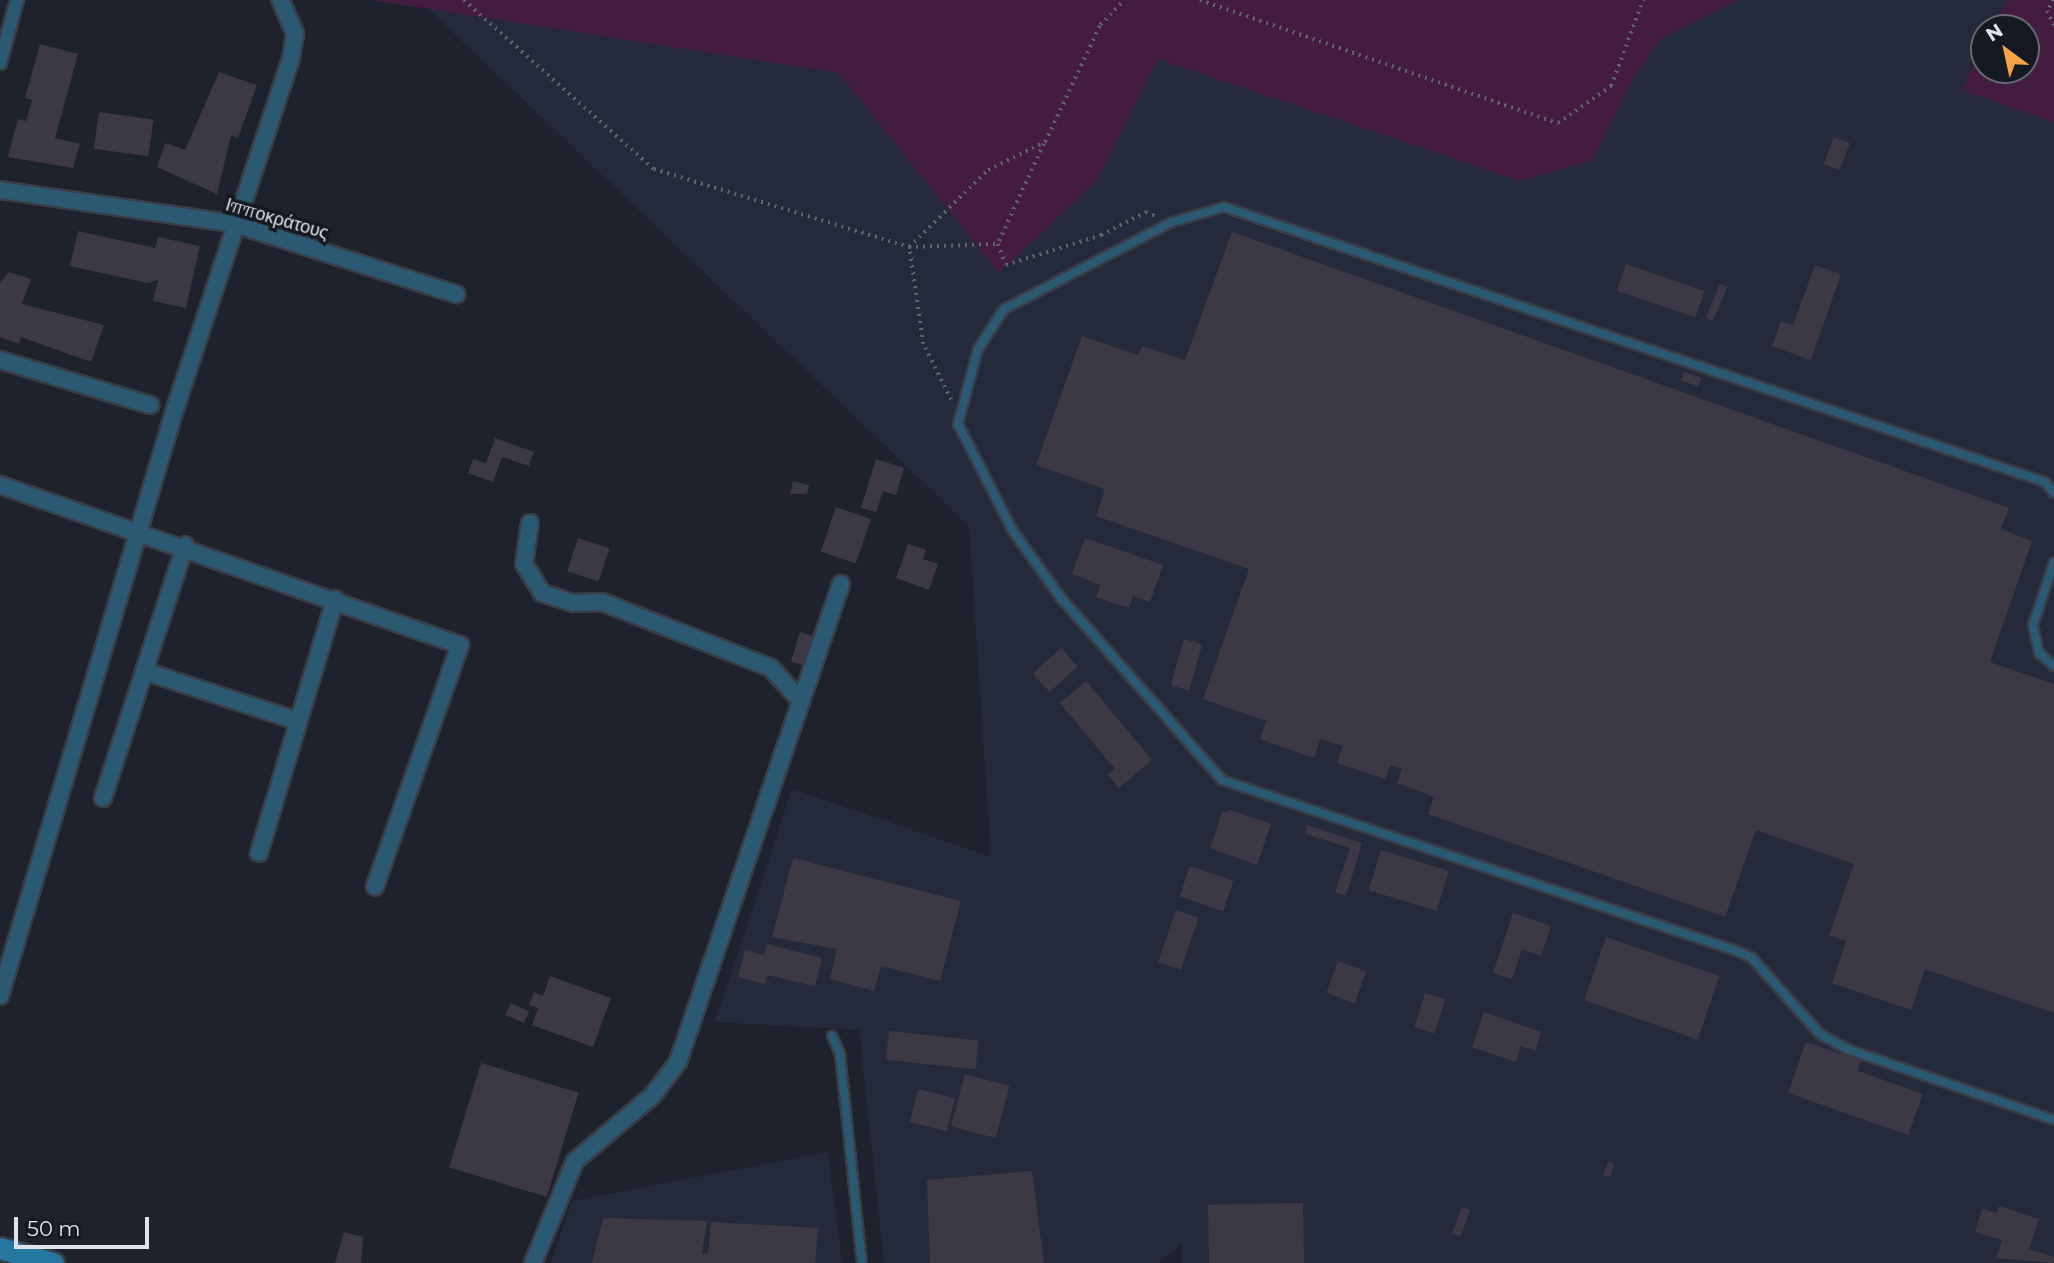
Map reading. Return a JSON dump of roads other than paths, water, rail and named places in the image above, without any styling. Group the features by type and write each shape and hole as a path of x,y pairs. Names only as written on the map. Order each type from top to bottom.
{"main road":[{"path":"0,1248 53,1263"}],"street":[{"path":"0,63 17,0"},
{"path":"0,996 138,533 235,224 291,60 295,33 280,0"},
{"name":"Ιπποκράτους","path":"0,190 235,224 456,293"},
{"path":"0,360 150,405"},
{"path":"0,485 138,533 185,545 460,645 375,886"},
{"path":"530,523 524,564 542,593 573,603 603,602 771,668 801,701"},
{"path":"103,798 185,545"},
{"path":"533,1263 575,1161 668,1081 678,1062 841,584"},
{"path":"258,853 335,599"},
{"path":"144,671 298,721"}],"lane":[{"path":"2054,493 2045,482 1224,207 1172,222 1004,309 978,349 960,407 963,444 1013,531 1061,598 1222,780 1737,951 1752,958 1819,1034 1847,1049 2054,1120"},
{"path":"2054,562 2033,625 2039,653 2054,666"},
{"path":"832,1036 840,1054 862,1263"}]}
